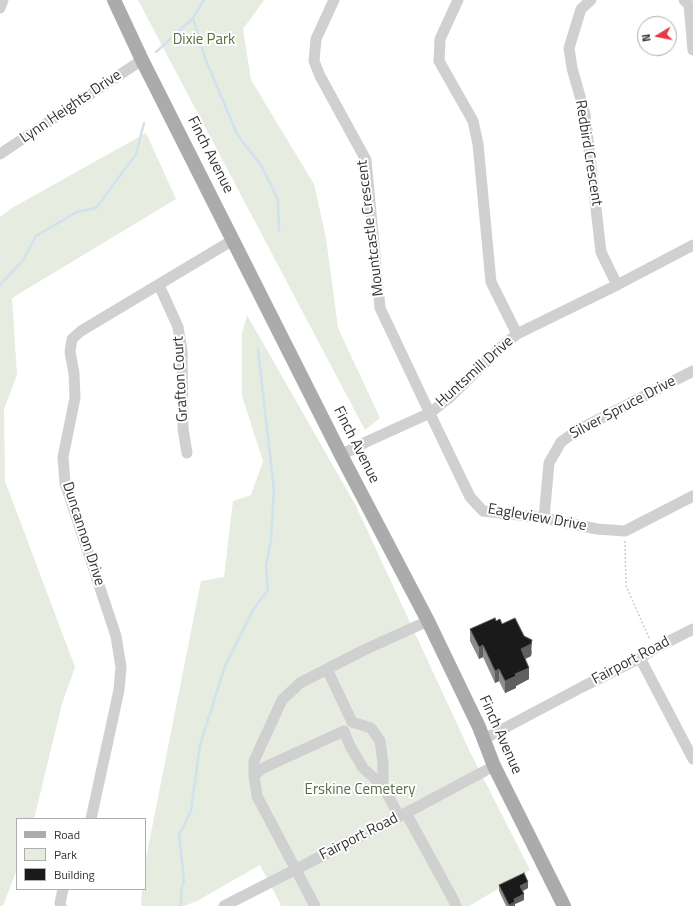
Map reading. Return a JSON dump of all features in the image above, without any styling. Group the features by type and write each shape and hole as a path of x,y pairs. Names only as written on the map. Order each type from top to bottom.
{"main road":[{"name":"Finch Avenue","path":"114,0 142,60 233,240 428,621 484,740 494,766 564,906"}],"street":[{"path":"0,8 3,0"},
{"name":"Mountcastle Crescent","path":"334,0 316,39 314,61 320,76 366,160 380,308 430,413"},
{"path":"458,0 440,39 439,61 473,121 478,144 491,282 517,334"},
{"name":"Redbird Crescent","path":"590,0 581,9 569,48 572,68 585,114 601,252 617,285"},
{"path":"684,0 689,5 693,50"},
{"name":"Lynn Heights Drive","path":"0,154 142,60"},
{"name":"Duncannon Drive","path":"91,818 119,690 121,667 116,636 65,483 63,458 75,398 74,373 70,352 72,339 81,331 233,240"},
{"name":"Huntsmill Drive","path":"342,455 366,442 430,413 449,398 499,349 517,334 617,285 693,245"},
{"name":"Grafton Court","path":"158,285 178,327 182,351 183,429 187,453"},
{"name":"Silver Spruce Drive","path":"544,518 549,464 561,442 578,430 693,371"},
{"name":"Eagleview Drive","path":"430,413 470,497 483,511 544,518 597,529 625,531"},
{"path":"625,531 693,496"},
{"path":"315,906 257,796 254,776 254,761 282,700 300,682 364,650 428,621"},
{"name":"Fairport Road","path":"484,740 693,629"},
{"path":"640,658 693,759"},
{"path":"327,669 352,722 371,728 380,741 383,763 383,786"},
{"path":"254,776 263,768 344,731 352,722"},
{"path":"344,731 350,746 364,768 383,786 402,814 456,906"},
{"name":"Fairport Road","path":"224,906 494,766"},
{"path":"61,906 60,903 63,890"}],"path":[{"path":"625,531 626,586 654,649"}],"green space":[{"name":"Dixie Park","path":"138,0 264,0 243,29 251,80 314,184 326,238 338,328 380,418 365,430"},
{"path":"146,133 176,199 12,298 17,375 4,409 5,481 75,667 62,704 34,818 16,818 16,872 3,906 0,906 0,217 12,208"},
{"name":"Erskine Cemetery","path":"247,315 356,506 471,754 530,870 469,906 279,906 281,905 260,865 197,901 184,906 141,906 142,890 146,890 146,858 201,581 224,577 233,501 251,495 263,461 242,396 242,333"}],"building":[{"path":"495,618 496,621 500,619 502,624 515,618 524,636 532,640 531,644 521,649 529,668 515,674 516,676 505,681 499,669 495,671 483,645 479,647 470,629"},
{"path":"524,873 528,882 520,886 524,894 514,899 515,902 509,905 499,885"}],"waterway":[{"path":"156,52 193,18 204,0"},
{"path":"193,18 205,58 237,134 262,167 278,200 279,231"},
{"path":"0,285 24,259 36,236 77,212 96,208 136,154 144,123"},
{"path":"181,906 181,891 184,880 179,835 191,811 200,745 225,666 253,610 268,590 266,566 271,540 274,490 258,349"}]}
